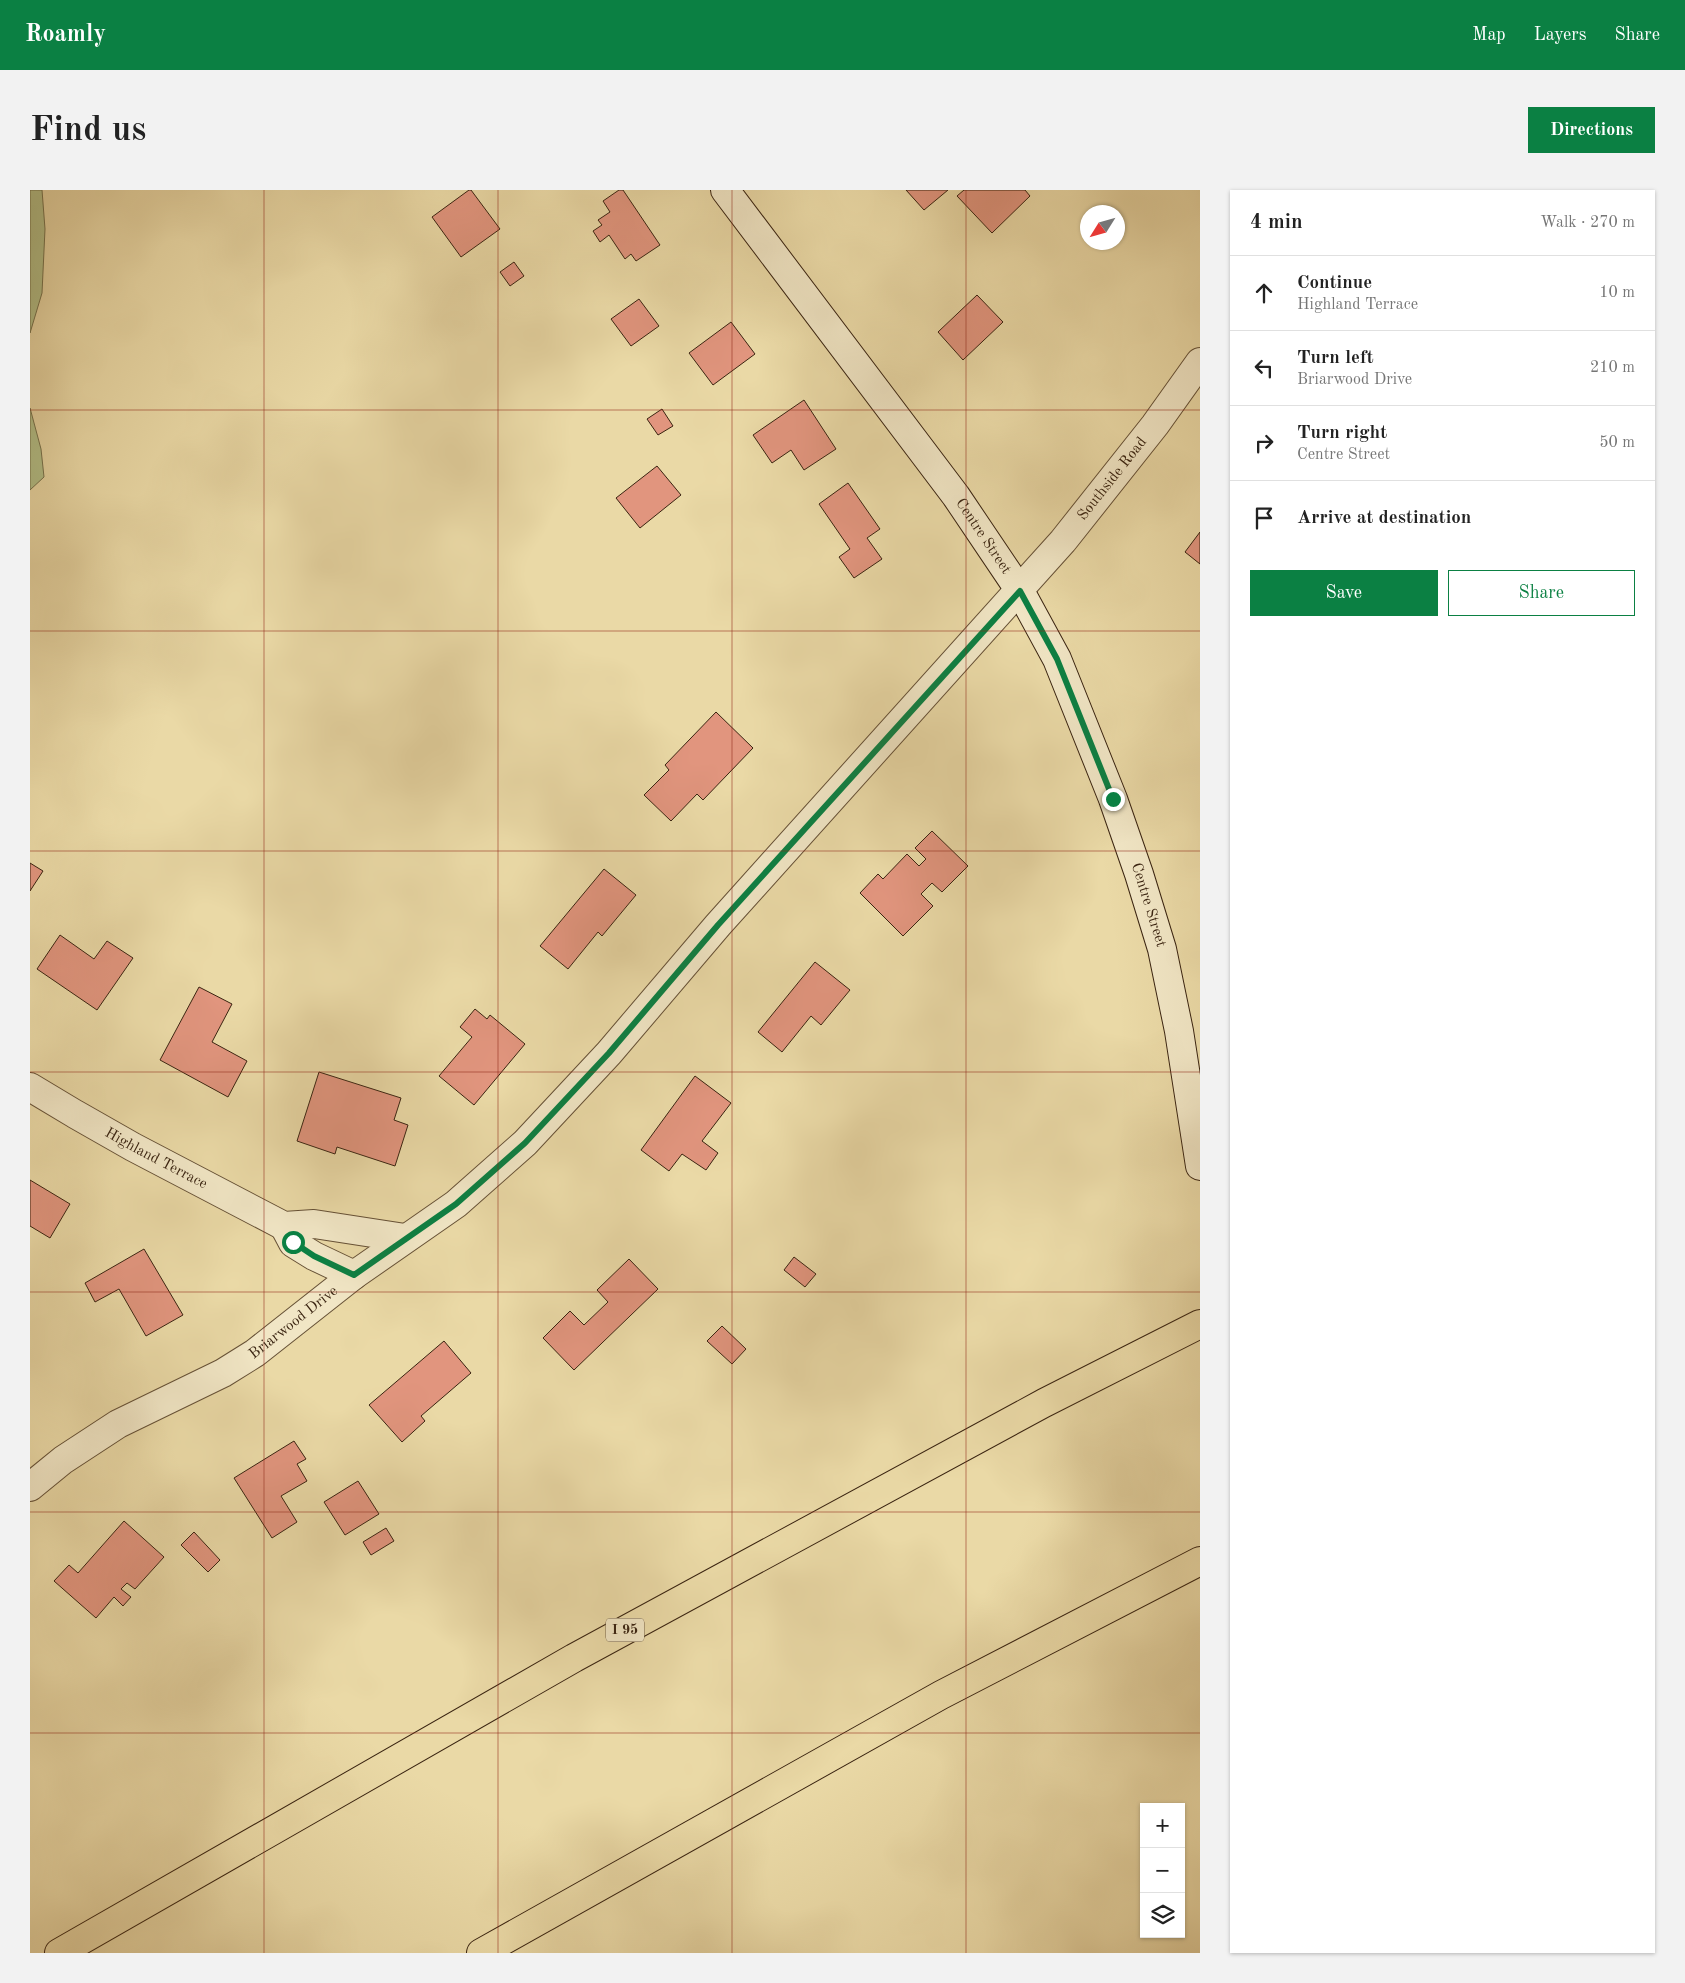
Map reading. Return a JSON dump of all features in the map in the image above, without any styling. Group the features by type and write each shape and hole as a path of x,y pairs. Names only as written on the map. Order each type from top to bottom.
{"highway":[{"name":"I 95","path":"59,1953 574,1658 1044,1403 1200,1324"},
{"path":"481,1953 941,1696 1200,1560"}],"street":[{"name":"Centre Street","path":"725,190 956,496 1020,591 1057,659 1113,799 1139,874 1162,950 1180,1031 1200,1166"},
{"name":"Southside Road","path":"1020,591 1109,484 1155,425 1200,362"},
{"name":"Briarwood Drive","path":"30,1487 62,1460 118,1424 223,1373 255,1353 354,1275 456,1204 525,1143 609,1053 718,925 1020,591"},
{"name":"Highland Terrace","path":"30,1087 116,1138 284,1226 293,1242 314,1256 354,1275"},
{"path":"284,1226 314,1224 405,1238"}],"green space":[{"path":"30,190 42,190 45,229 42,293 30,333"},
{"path":"30,408 41,449 44,477 30,490"}],"building":[{"path":"471,190 500,229 461,257 432,217"},
{"path":"619,190 623,190 660,245 636,261 631,254 625,259 609,235 600,242 593,231 602,225 598,220 610,212 603,201"},
{"path":"906,190 948,190 924,210"},
{"path":"964,190 1025,190 1030,196 992,233 957,196"},
{"path":"514,262 524,276 510,286 500,272"},
{"path":"977,295 1003,322 963,360 938,332"},
{"path":"639,299 659,326 631,346 611,319"},
{"path":"731,322 755,354 713,385 689,353"},
{"path":"804,400 836,449 804,470 791,450 772,463 753,435"},
{"path":"662,409 673,426 658,435 647,419"},
{"path":"657,466 681,495 640,528 616,498"},
{"path":"848,483 880,529 867,538 882,559 854,578 839,557 850,549 819,504"},
{"path":"1200,532 1200,564 1185,552"},
{"path":"716,712 753,748 703,800 697,794 671,821 644,795 669,770 665,765"},
{"path":"932,831 968,866 942,892 932,883 921,894 933,906 903,936 860,893 878,874 883,879 907,854 919,866 926,859 915,848"},
{"path":"30,863 43,871 30,891"},
{"path":"604,869 636,895 602,936 598,932 568,969 540,946"},
{"path":"60,935 94,959 107,941 133,958 97,1010 37,969"},
{"path":"815,962 850,990 821,1025 811,1016 782,1052 758,1032"},
{"path":"199,987 232,1004 212,1042 247,1061 228,1097 160,1060"},
{"path":"475,1009 487,1019 490,1015 525,1044 474,1105 439,1076 472,1037 460,1027"},
{"path":"319,1072 401,1098 394,1120 408,1125 395,1166 337,1147 335,1154 297,1141"},
{"path":"695,1076 731,1103 702,1141 718,1153 706,1170 682,1154 669,1171 641,1150"},
{"path":"30,1180 70,1204 50,1238 30,1226"},
{"path":"144,1249 183,1315 146,1336 119,1289 95,1302 85,1283"},
{"path":"794,1257 816,1274 805,1287 784,1270"},
{"path":"629,1259 658,1289 574,1370 543,1338 570,1311 584,1325 608,1302 597,1290"},
{"path":"722,1326 746,1349 732,1364 707,1341"},
{"path":"444,1341 471,1373 421,1416 425,1421 402,1442 369,1405"},
{"path":"294,1441 306,1459 297,1464 307,1481 281,1496 297,1522 272,1538 234,1478"},
{"path":"358,1481 379,1514 345,1535 324,1502"},
{"path":"124,1521 164,1557 135,1589 127,1583 121,1589 131,1597 123,1606 114,1597 96,1618 54,1581 69,1565 78,1573"},
{"path":"386,1528 394,1541 371,1555 363,1542"},
{"path":"194,1532 220,1560 208,1572 181,1545"}],"route":[{"path":"293,1242 314,1256 354,1275 456,1204 525,1143 609,1053 718,925 1020,591 1057,659 1113,799"}]}
